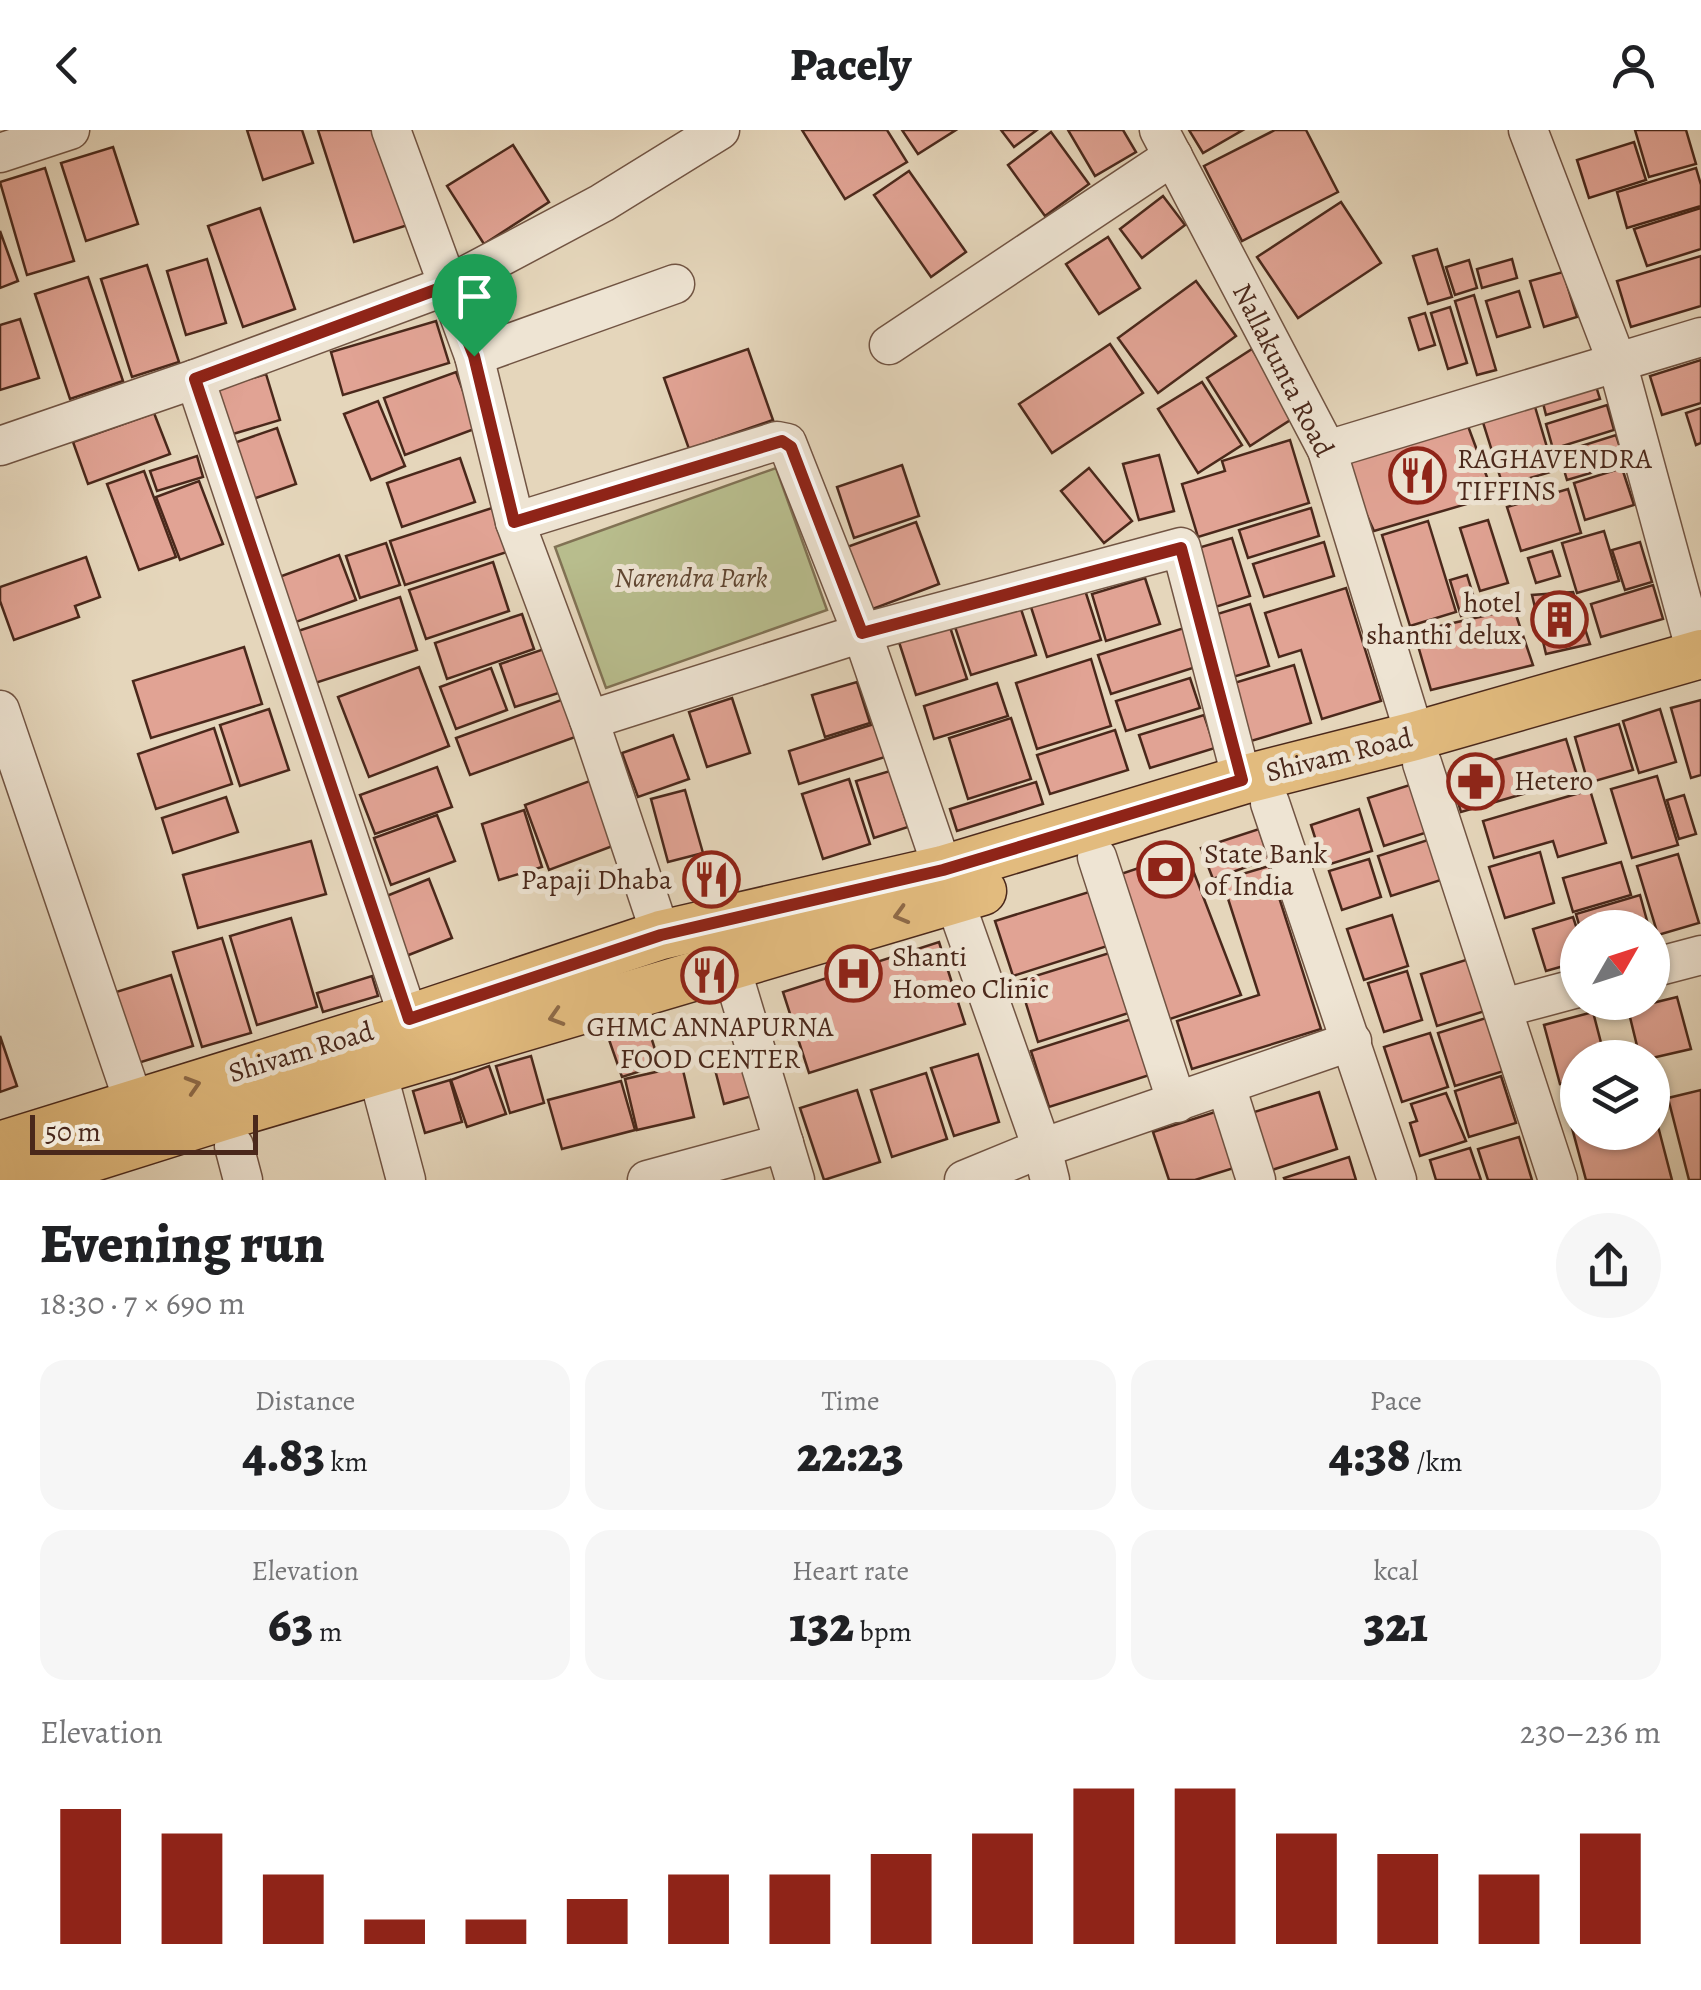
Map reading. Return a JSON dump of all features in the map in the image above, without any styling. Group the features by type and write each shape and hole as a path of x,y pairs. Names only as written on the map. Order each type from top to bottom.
{"main road":[{"name":"Shivam Road","path":"0,1146 141,1122 377,1071 724,945 948,884 1256,792 1419,750 1700,665"},
{"name":"Shivam Road","path":"948,884 1097,857 1256,792"},
{"name":"Shivam Road","path":"20,1180 89,1170 141,1122 409,1019 661,935 724,945"}],"street":[{"path":"0,153 70,130"},
{"path":"390,130 474,356 514,522 590,720 661,935"},
{"path":"0,446 446,286 602,203 720,130"},
{"path":"1528,130 1617,362 1700,665"},
{"path":"889,346 1166,143"},
{"name":"Nallakunta Road","path":"1166,143 1326,450 1558,1180"},
{"path":"474,356 675,284"},
{"path":"1326,450 1701,338"},
{"path":"195,379 409,1019"},
{"path":"514,522 782,441 791,447 862,633 1046,1164"},
{"path":"590,720 862,633 1181,548 1256,792 1352,1041 1397,1180"},
{"path":"0,710 141,1122"},
{"path":"1097,857 1176,1103"},
{"path":"724,945 795,1180"},
{"path":"1670,963 1701,955"},
{"path":"1503,1008 1560,993"},
{"path":"964,1180 1046,1164 1176,1103 1352,1041"},
{"path":"377,1071 406,1180"},
{"path":"1226,1086 1256,1180"},
{"path":"647,1180 784,1143"}],"green space":[{"name":"Narendra Park","path":"776,468 827,610 606,688 555,547"}],"building":[{"path":"247,130 302,130 313,163 263,180"},
{"path":"318,130 378,130 408,225 354,242"},
{"path":"802,130 887,130 907,162 845,199"},
{"path":"902,130 956,130 918,154"},
{"path":"1001,130 1037,130 1014,147"},
{"path":"1068,130 1123,130 1136,152 1095,176"},
{"path":"1189,130 1243,130 1203,153"},
{"path":"1275,130 1306,130 1338,192 1242,241 1204,166"},
{"path":"1635,130 1686,130 1696,164 1649,177"},
{"path":"1051,132 1089,184 1045,216 1008,165"},
{"path":"1634,142 1646,180 1589,198 1577,160"},
{"path":"513,145 549,202 484,244 447,186"},
{"path":"113,147 138,224 86,241 61,163"},
{"path":"45,168 74,261 27,275 0,182"},
{"path":"1696,168 1701,206 1627,228 1617,192"},
{"path":"909,171 966,252 931,277 874,195"},
{"path":"1163,196 1185,225 1142,258 1120,229"},
{"path":"1341,202 1381,263 1298,318 1257,257"},
{"path":"260,208 295,309 243,327 208,226"},
{"path":"1701,208 1701,249 1647,266 1634,229"},
{"path":"0,231 18,281 0,288"},
{"path":"1108,237 1140,288 1099,314 1066,264"},
{"path":"1437,249 1452,297 1428,304 1413,256"},
{"path":"1701,256 1701,306 1631,327 1617,281"},
{"path":"207,259 226,323 186,335 167,271"},
{"path":"1512,259 1517,278 1482,288 1477,269"},
{"path":"1469,260 1477,288 1455,295 1446,267"},
{"path":"147,265 179,362 132,377 101,279"},
{"path":"1563,272 1577,317 1544,327 1530,281"},
{"path":"88,277 123,381 70,399 35,294"},
{"path":"1196,281 1236,336 1158,393 1118,338"},
{"path":"1519,291 1530,327 1497,337 1486,301"},
{"path":"1474,295 1496,370 1477,375 1455,301"},
{"path":"1450,307 1467,363 1448,369 1431,313"},
{"path":"1425,313 1435,345 1419,350 1409,318"},
{"path":"20,319 39,378 0,390 0,325"},
{"path":"436,321 449,363 343,395 331,352"},
{"path":"1110,344 1143,393 1052,453 1019,404"},
{"path":"748,349 773,420 689,449 664,378"},
{"path":"1252,349 1295,417 1250,446 1207,378"},
{"path":"1701,360 1701,403 1662,415 1650,376"},
{"path":"456,372 477,428 405,455 384,398"},
{"path":"266,374 280,420 223,437 209,391"},
{"path":"1202,382 1242,445 1198,473 1158,409"},
{"path":"1595,383 1600,399 1546,415 1542,399"},
{"path":"1533,400 1554,471 1503,486 1481,416"},
{"path":"378,401 405,466 371,480 344,414"},
{"path":"1607,405 1614,430 1553,449 1546,424"},
{"path":"1701,408 1701,443 1696,445 1686,413"},
{"path":"154,413 170,454 88,484 73,442"},
{"name":"RAGHAVENDRA TIFFINS","path":"1465,418 1494,496 1374,531 1339,454"},
{"path":"277,428 296,484 253,499 234,443"},
{"path":"1616,435 1625,463 1567,480 1559,453"},
{"path":"1290,440 1309,503 1198,537 1182,484 1225,471 1222,461"},
{"path":"1159,455 1174,511 1139,520 1123,464"},
{"path":"197,456 203,477 157,491 150,471"},
{"path":"460,458 475,502 402,527 387,483"},
{"path":"902,465 919,516 854,538 837,487"},
{"path":"1089,468 1132,521 1104,543 1061,491"},
{"path":"1622,468 1634,505 1585,520 1574,483"},
{"path":"144,471 176,557 139,570 107,484"},
{"path":"199,481 223,544 180,560 156,497"},
{"path":"1568,489 1581,533 1521,551 1507,507"},
{"path":"492,508 507,552 405,585 390,541"},
{"path":"1311,508 1319,536 1248,558 1239,530"},
{"path":"1488,520 1508,583 1480,591 1460,528"},
{"path":"1428,521 1456,612 1410,626 1382,535"},
{"path":"916,522 939,584 870,610 847,547"},
{"path":"1604,531 1619,581 1577,593 1562,543"},
{"path":"1232,538 1250,596 1209,609 1191,550"},
{"path":"1324,542 1334,576 1264,597 1253,564"},
{"path":"1640,542 1652,582 1625,590 1612,550"},
{"path":"386,543 400,585 360,598 346,556"},
{"path":"1552,551 1560,576 1536,583 1528,558"},
{"path":"339,555 356,600 296,622 279,577"},
{"path":"86,557 100,597 75,606 79,617 14,640 0,601 0,587"},
{"path":"493,562 509,611 426,639 409,590"},
{"path":"1467,575 1478,611 1461,616 1450,580"},
{"path":"1145,578 1160,624 1106,641 1092,594"},
{"path":"1653,585 1663,619 1601,637 1591,604"},
{"path":"1084,587 1101,640 1047,657 1030,604"},
{"path":"1346,588 1381,701 1322,719 1301,650 1279,657 1265,613"},
{"name":"hotel shanthi delux","path":"1573,592 1590,644 1546,654 1532,595"},
{"path":"400,597 417,650 309,685 292,633"},
{"path":"1019,603 1036,655 971,675 954,624"},
{"path":"1250,604 1269,666 1233,677 1214,615"},
{"path":"1514,609 1533,665 1431,690 1414,632"},
{"path":"522,614 534,649 447,679 435,643"},
{"path":"950,627 967,679 916,695 899,642"},
{"path":"1184,628 1196,667 1111,694 1098,655"},
{"path":"553,646 568,690 515,707 500,664"},
{"path":"244,647 262,704 151,738 133,681"},
{"path":"1091,659 1111,726 1037,749 1016,683"},
{"path":"1294,665 1311,723 1251,741 1234,683"},
{"path":"419,667 449,746 369,777 338,697"},
{"path":"491,668 507,710 456,729 440,687"},
{"path":"1190,678 1200,708 1126,731 1116,701"},
{"path":"857,682 870,723 825,737 812,695"},
{"path":"997,683 1008,716 934,739 924,706"},
{"path":"732,698 750,753 707,767 689,712"},
{"path":"564,699 578,736 470,775 456,738"},
{"path":"1701,700 1701,775 1691,778 1671,708"},
{"path":"269,709 289,770 240,786 220,725"},
{"path":"1660,709 1676,762 1639,773 1623,721"},
{"path":"1204,715 1215,748 1150,768 1139,735"},
{"path":"1011,718 1031,779 968,799 949,738"},
{"path":"874,724 885,757 799,784 789,751"},
{"path":"1619,724 1633,770 1588,783 1575,737"},
{"path":"214,728 232,784 156,809 138,754"},
{"path":"1115,730 1128,770 1050,794 1037,755"},
{"path":"673,735 689,779 638,797 622,753"},
{"path":"1566,739 1578,778 1461,812 1449,773"},
{"path":"437,767 452,807 375,834 360,795"},
{"path":"890,771 908,827 874,838 856,781"},
{"path":"1657,776 1678,845 1632,858 1611,789"},
{"path":"595,779 618,844 549,870 525,805"},
{"path":"849,779 870,844 823,859 802,794"},
{"path":"1036,782 1043,804 957,831 950,809"},
{"path":"1413,784 1428,832 1384,846 1368,798"},
{"path":"685,790 703,853 668,862 651,799"},
{"path":"1590,790 1606,843 1558,857 1553,841 1494,858 1483,821"},
{"path":"1684,795 1696,834 1679,839 1667,800"},
{"path":"226,797 238,832 173,853 162,818"},
{"path":"1359,809 1372,851 1324,866 1311,825"},
{"path":"524,810 542,867 499,880 482,824"},
{"path":"437,815 455,861 391,885 374,838"},
{"path":"1259,829 1269,859 1213,879 1201,848"},
{"path":"1431,839 1444,879 1391,896 1378,856"},
{"path":"311,841 326,894 198,928 183,875"},
{"path":"1186,852 1241,995 1161,1022 1109,878"},
{"path":"1540,852 1554,903 1505,918 1489,867"},
{"path":"1678,854 1699,923 1670,931 1670,910 1650,910 1637,866"},
{"path":"1369,859 1381,897 1342,910 1329,871"},
{"path":"1621,862 1631,895 1572,910 1563,878"},
{"path":"1269,866 1321,1029 1192,1069 1177,1021 1259,995 1222,880"},
{"path":"429,879 452,938 406,956 384,897"},
{"path":"1102,888 1120,942 1013,976 995,921"},
{"path":"1640,895 1644,910 1589,910"},
{"path":"1392,915 1408,966 1364,980 1347,929"},
{"path":"291,918 317,1007 257,1025 230,936"},
{"path":"1560,921 1560,967 1546,971 1533,929"},
{"path":"222,938 251,1033 202,1047 173,952"},
{"path":"939,942 965,1024 809,1073 783,992"},
{"path":"1119,950 1138,1010 1038,1042 1019,981"},
{"path":"1469,959 1485,1011 1437,1026 1421,974"},
{"path":"1407,971 1422,1020 1384,1032 1368,983"},
{"path":"171,975 193,1046 138,1063 116,992"},
{"path":"372,976 378,996 323,1012 317,993"},
{"path":"1677,997 1691,1049 1670,1054 1670,1040 1636,1040 1631,1020 1670,1020 1670,999"},
{"path":"1141,1016 1159,1072 1049,1107 1031,1051"},
{"path":"645,1018 660,1065 622,1077 606,1031"},
{"path":"1486,1018 1504,1071 1455,1086 1438,1033"},
{"path":"1563,1020 1595,1020 1600,1040 1560,1040 1560,1084 1544,1025"},
{"path":"1430,1033 1448,1087 1402,1102 1384,1047"},
{"path":"0,1036 17,1086 0,1092"},
{"path":"744,1050 756,1095 724,1104 712,1058"},
{"path":"978,1054 999,1122 954,1136 931,1068"},
{"path":"531,1056 544,1103 510,1113 496,1066"},
{"path":"489,1066 506,1114 467,1127 451,1080"},
{"path":"682,1066 694,1117 637,1130 625,1079"},
{"path":"926,1073 947,1139 892,1157 871,1090"},
{"path":"1501,1076 1516,1123 1469,1137 1455,1091"},
{"path":"450,1080 462,1122 425,1133 413,1091"},
{"path":"621,1081 635,1130 562,1149 548,1100"},
{"path":"857,1090 880,1162 824,1180 800,1108"},
{"path":"1701,1090 1701,1180 1689,1180 1670,1098"},
{"path":"1319,1092 1337,1149 1269,1171 1251,1113"},
{"path":"1446,1093 1466,1141 1420,1156 1410,1123 1417,1121 1411,1104"},
{"path":"1215,1112 1234,1168 1195,1180 1169,1180 1153,1132"},
{"path":"1519,1137 1532,1180 1488,1180 1478,1149"},
{"path":"1470,1148 1481,1180 1436,1180 1430,1160"},
{"path":"1578,1150 1664,1150 1672,1180 1586,1180"},
{"path":"1349,1157 1356,1180 1284,1178"}],"place":[{"name":"RAGHAVENDRA TIFFINS","path":"1418,475"},
{"name":"hotel shanthi delux","path":"1560,619"},
{"name":"Hetero","path":"1475,781"},
{"name":"State Bank of India","path":"1165,870"},
{"name":"Papaji Dhaba","path":"711,880"},
{"name":"Shanti Homeo Clinic","path":"853,973"},
{"name":"GHMC ANNAPURNA FOOD CENTER","path":"710,976"}],"route":[{"path":"446,286 474,356 514,522 782,441 791,447 862,633 1181,548 1242,780 943,870 661,935 409,1019 195,379 446,286"}]}
